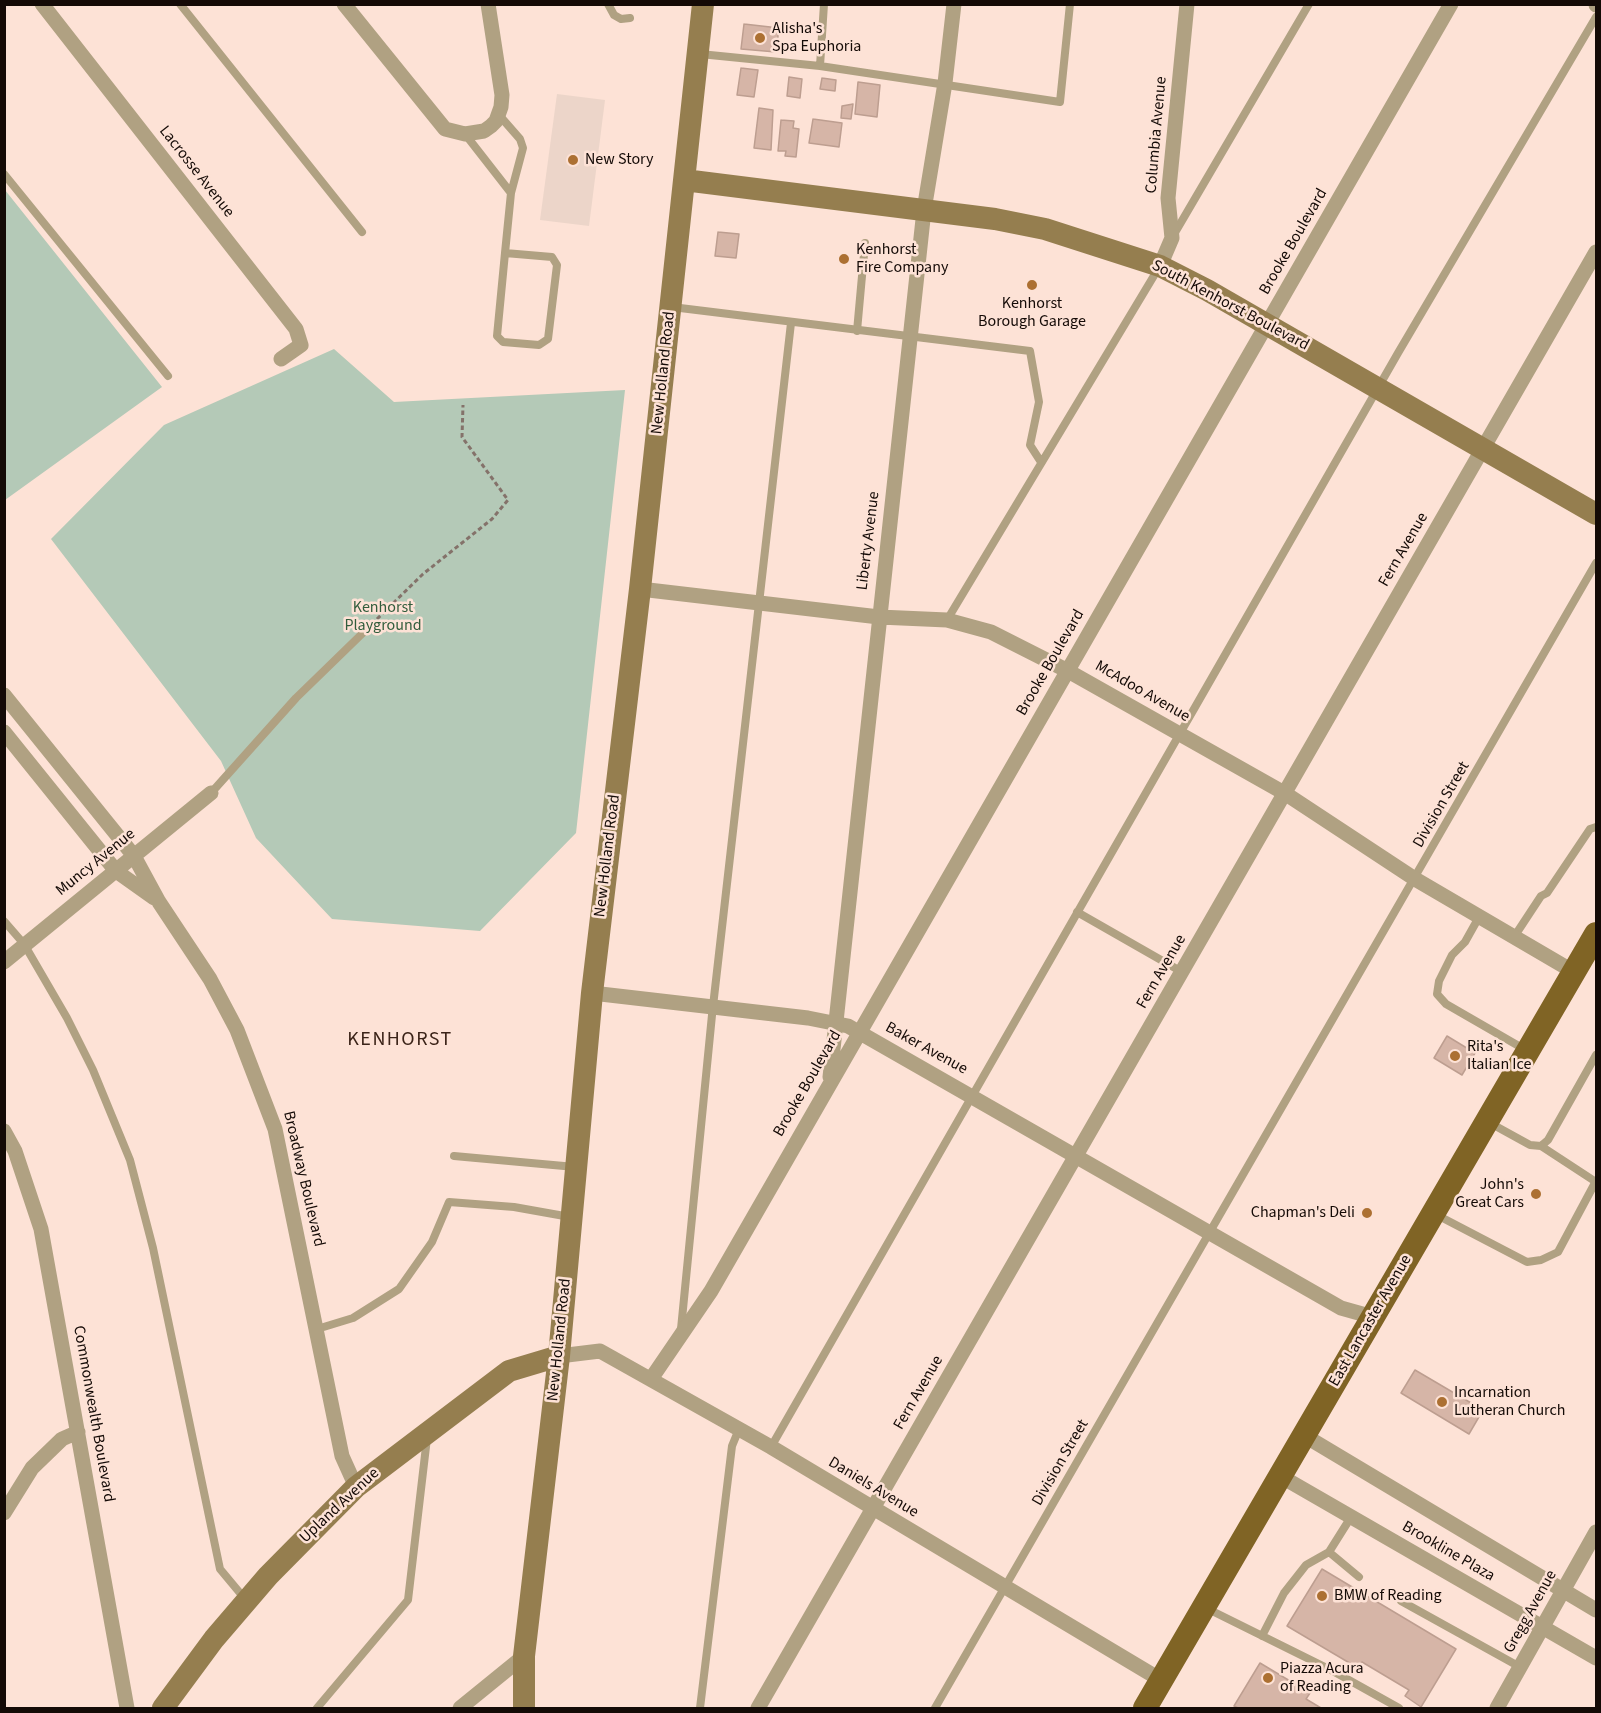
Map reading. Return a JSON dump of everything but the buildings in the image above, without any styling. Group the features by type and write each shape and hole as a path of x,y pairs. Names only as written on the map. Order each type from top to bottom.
{"main road":[{"name":"New Holland Road","path":"524,1708 524,1656 559,1356 592,993 640,589 703,4"},
{"name":"South Kenhorst Boulevard","path":"684,180 924,210 1045,229 1160,266 1267,324 1596,514"},
{"name":"East Lancaster Avenue","path":"1148,1708 1161,1680 1282,1477 1596,934"},
{"name":"Upland Avenue","path":"163,1708 214,1639 248,1603 268,1576 356,1487 508,1371 559,1356"}],"street":[{"name":"Lacrosse Avenue","path":"42,4 296,329 301,345 281,359"},
{"path":"344,4 439,122 450,131 465,134 484,131 496,122 499,115 502,95 488,4"},
{"name":"Liberty Avenue","path":"830,1083 834,1022 924,210 945,83 954,4"},
{"name":"Columbia Avenue","path":"1160,266 1172,238 1168,198 1187,4"},
{"name":"Brooke Boulevard","path":"651,1379 711,1291 1451,4"},
{"name":"Fern Avenue","path":"758,1708 1596,252"},
{"name":"McAdoo Avenue","path":"640,589 879,617 947,620 1000,636 1068,671 1286,794 1415,879 1574,972"},
{"name":"Broadway Boulevard","path":"4,694 134,856 159,902 210,979 237,1030 264,1096 282,1159 342,1456 356,1487"},
{"name":"Broadway Boulevard","path":"4,732 116,872 159,902"},
{"name":"Muncy Avenue","path":"4,962 211,793"},
{"name":"Baker Avenue","path":"592,993 834,1022 858,1032 972,1095 1341,1308 1373,1317"},
{"name":"Commonwealth Boulevard","path":"4,1131 15,1151 41,1229 128,1708"},
{"name":"Daniels Avenue","path":"559,1356 600,1352 651,1379 771,1447 1161,1680"},
{"path":"4,1513 32,1468 62,1439 78,1432"},
{"name":"Brookline Plaza","path":"1305,1436 1596,1610"},
{"name":"Brookline Plaza","path":"1282,1477 1596,1658"},
{"name":"Gregg Avenue","path":"1497,1708 1596,1532"},
{"path":"460,1708 524,1656"}],"lane":[{"path":"180,4 362,232"},
{"path":"608,4 614,15 621,19 630,18"},
{"path":"820,66 824,4"},
{"path":"698,54 820,66 1060,102 1070,4"},
{"path":"1172,238 1309,4"},
{"path":"771,1447 1179,734 1596,17"},
{"path":"499,115 520,139 523,148 511,193 505,253 497,336 502,342 539,345 548,339 556,265 552,257 505,253"},
{"path":"465,134 511,193"},
{"path":"4,174 168,376"},
{"path":"857,331 865,243"},
{"path":"947,620 1160,266"},
{"path":"671,307 1030,351 1039,402 1030,445 1041,462"},
{"name":"Brooke Boulevard","path":"680,1338 713,1008 791,323"},
{"name":"Division Street","path":"935,1708 1311,1061 1596,563"},
{"path":"211,793 296,698 369,627"},
{"path":"1514,937 1540,896 1547,893 1590,830 1596,827"},
{"path":"1077,912 1182,972"},
{"path":"1479,917 1465,942 1452,956 1439,981 1437,994 1441,1000 1528,1051"},
{"path":"4,921 24,944 93,1070 130,1160 153,1248 220,1569 248,1603"},
{"path":"1541,1146 1548,1140 1596,1055"},
{"path":"1434,1214 1527,1262 1558,1252 1596,1181 1541,1146 1530,1145 1487,1121"},
{"path":"454,1156 576,1167"},
{"path":"317,1329 353,1317 399,1289 432,1242 448,1202 514,1207 572,1218"},
{"path":"700,1708 732,1446 739,1429"},
{"path":"317,1708 408,1600 428,1431"},
{"path":"1262,1636 1284,1593 1306,1565 1329,1552 1351,1516"},
{"path":"1329,1552 1359,1577"},
{"path":"1401,1601 1520,1667"},
{"path":"1204,1608 1400,1708"}],"path":[{"path":"369,627 423,574 492,519 508,500 462,437 463,405"}],"shaded area":[{"name":"New Story","path":"557,94 605,100 589,226 540,220"}],"green space":[{"path":"5,190 162,387 4,500"},
{"name":"Kenhorst Playground","path":"334,349 394,402 625,390 576,833 480,931 332,919 256,838 221,761 51,539 164,425"}],"place":[{"name":"Alisha's Spa Euphoria","path":"760,38"},
{"name":"New Story","path":"573,160"},
{"name":"Kenhorst Fire Company","path":"844,259"},
{"name":"Kenhorst Borough Garage","path":"1032,285"},
{"name":"Rita's Italian Ice","path":"1455,1056"},
{"name":"John's Great Cars","path":"1536,1194"},
{"name":"Chapman's Deli","path":"1367,1213"},
{"name":"Incarnation Lutheran Church","path":"1442,1402"},
{"name":"BMW of Reading","path":"1322,1596"},
{"name":"Piazza Acura of Reading","path":"1268,1678"}],"district":[{"name":"KENHORST","path":"400,1041"}]}
